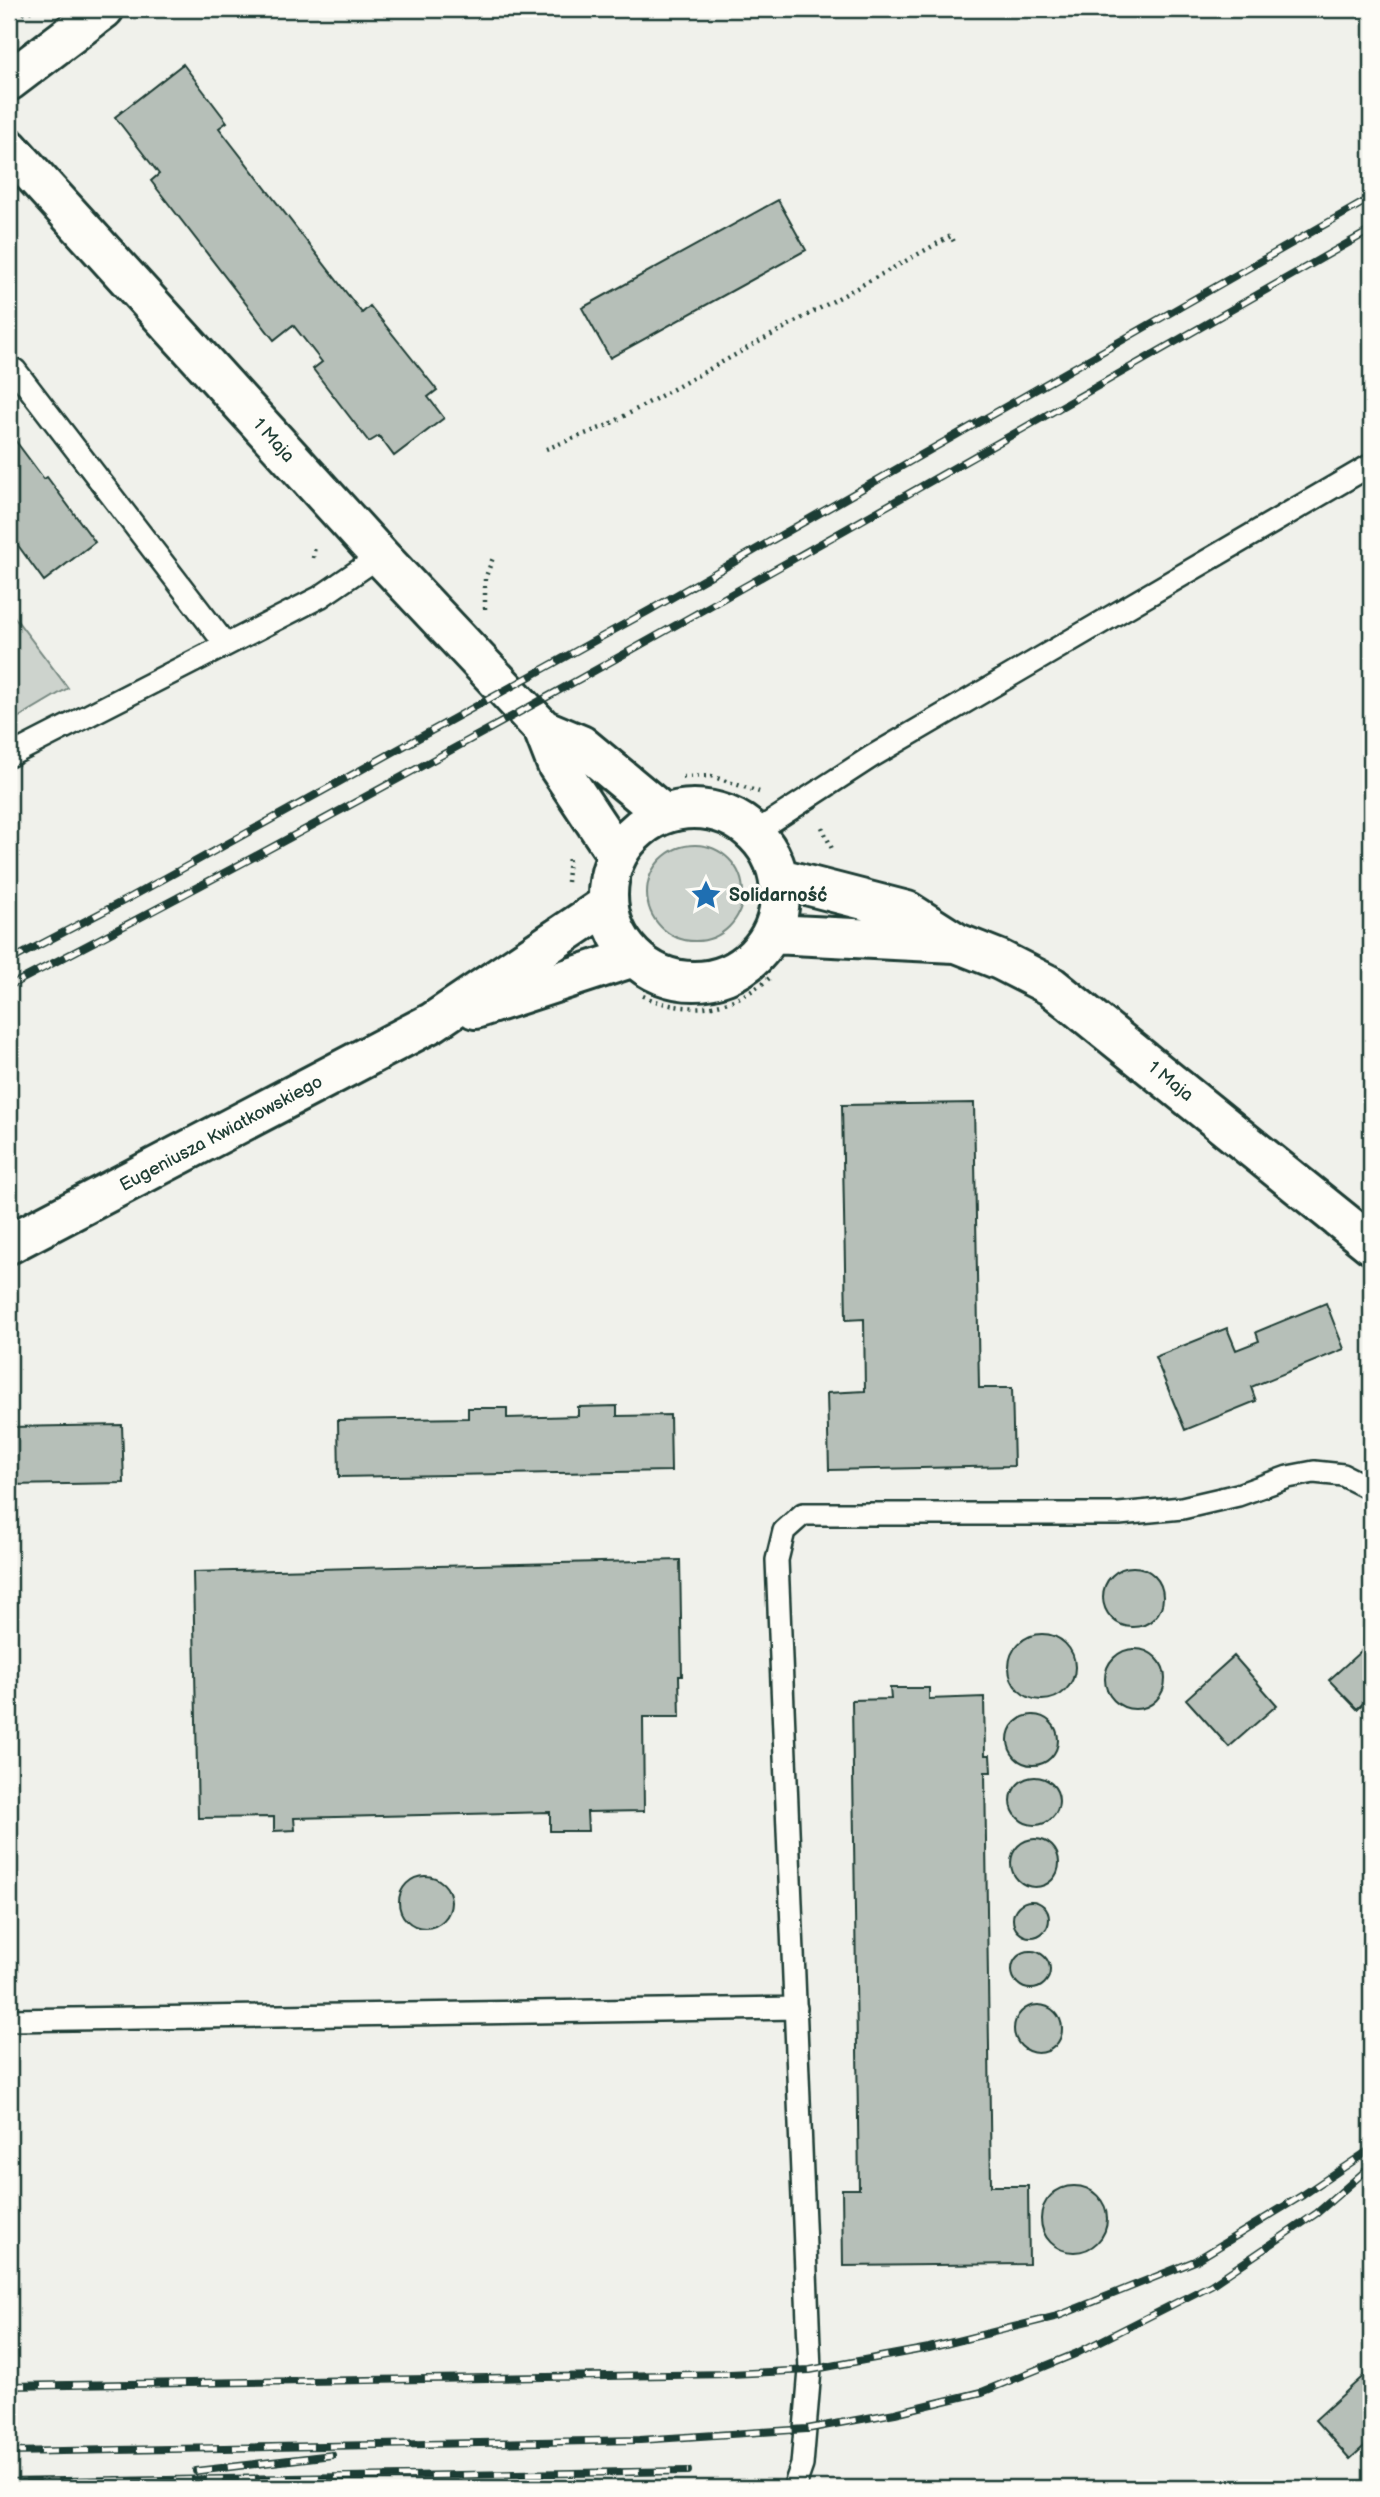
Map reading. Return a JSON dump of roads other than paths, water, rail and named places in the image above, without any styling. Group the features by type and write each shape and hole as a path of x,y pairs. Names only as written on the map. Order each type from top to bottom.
{"street":[{"path":"9,81 104,9"},
{"name":"1 Maja","path":"9,148 380,556 543,729 557,765 617,855"},
{"name":"1 Maja","path":"543,729 581,745 664,814"},
{"path":"684,809 706,809 726,815 754,833 773,858 779,878 780,907 772,934 756,956 735,972 709,981 682,981 656,973 636,975 612,924 608,904 609,878 617,855 629,838 645,824 664,814 684,809"},
{"name":"1 Maja","path":"779,878 907,911 957,943 1000,960 1051,986 1366,1229"},
{"name":"Eugeniusza Kwiatkowskiego","path":"9,1244 433,1023 608,904"},
{"name":"1 Maja","path":"772,934 957,943"},
{"name":"Eugeniusza Kwiatkowskiego","path":"433,1023 636,975"}],"lane":[{"path":"9,369 15,370 226,645"},
{"path":"754,833 872,757 1371,465"},
{"path":"9,756 320,597 380,556"},
{"path":"794,2488 802,2465 810,2370 777,1560 784,1531 803,1514 1119,1514 1182,1508 1238,1495 1288,1477 1314,1472 1343,1475 1371,1489"},
{"path":"9,2020 796,2008"}],"railway":[{"path":"9,961 131,897 650,610 1371,198"},
{"path":"9,986 524,710 1371,230"},
{"path":"9,2386 730,2374 810,2370 929,2348 1058,2316 1195,2261 1303,2195 1371,2149"},
{"path":"9,2452 640,2440 807,2429 895,2413 982,2392 1075,2354 1211,2285 1317,2213 1371,2166"},
{"path":"196,2471 332,2455"},
{"path":"111,2481 688,2471"},
{"path":"9,2482 120,2480"}],"place":[{"name":"Solidarność","path":"706,895"}]}
